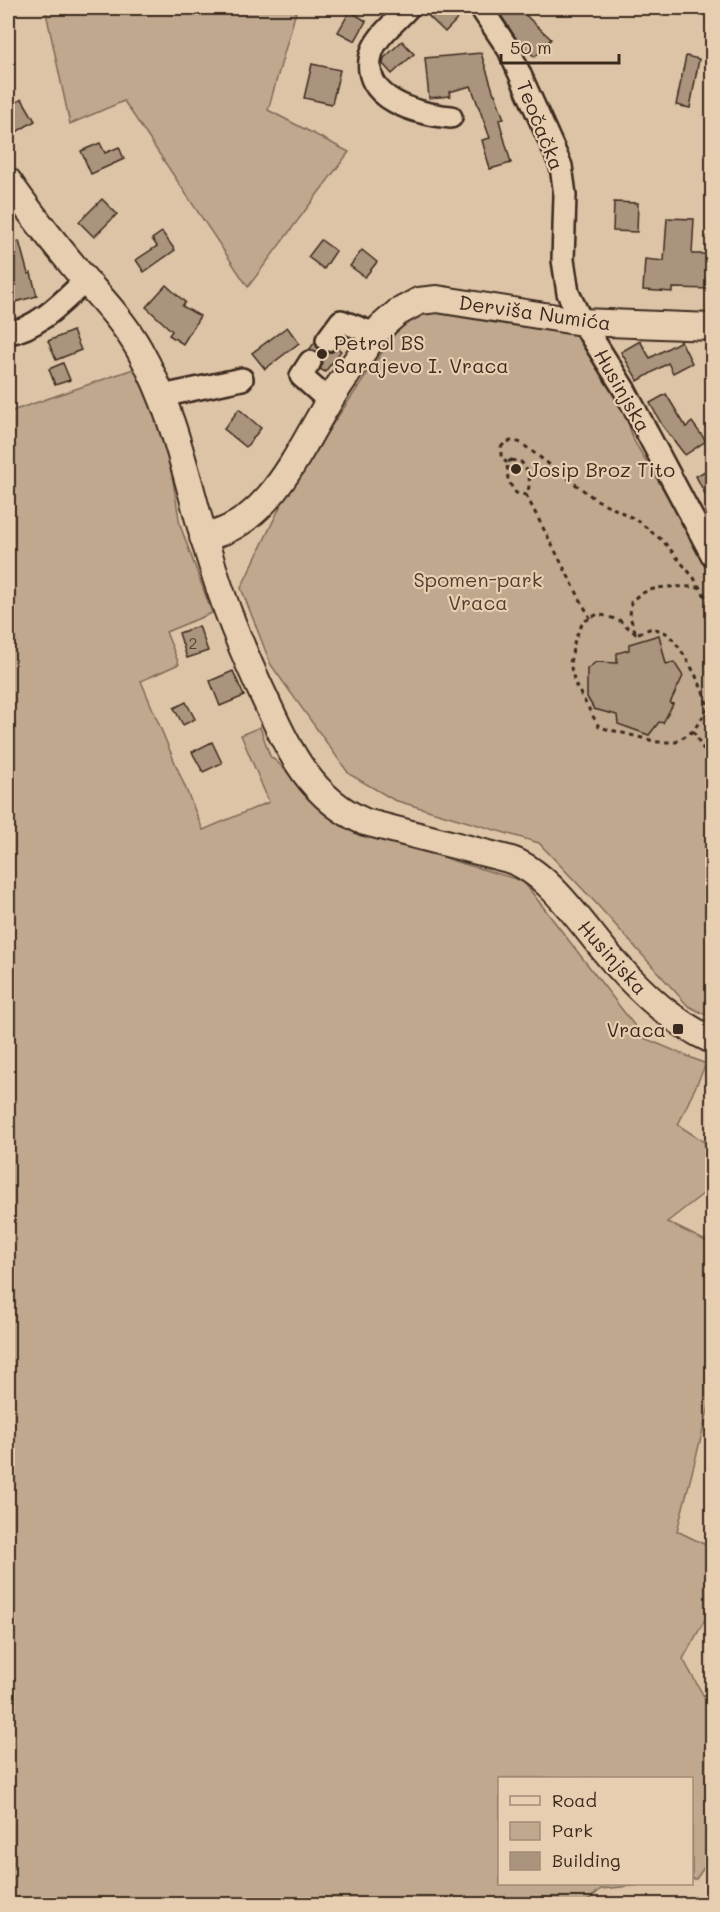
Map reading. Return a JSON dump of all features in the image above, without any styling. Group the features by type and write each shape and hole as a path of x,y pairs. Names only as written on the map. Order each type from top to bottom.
{"main road":[{"name":"Husinjska","path":"8,181 86,280 108,304 138,348 162,396 226,609 287,745 312,783 329,801 366,822 520,864 548,885 615,963 654,1002 674,1019 712,1040"},
{"name":"Derviša Numića","path":"203,537 230,530 244,521 268,497 284,477 329,401 375,334 397,313 419,301 437,299 582,322 712,327"}],"street":[{"path":"408,8 379,39 371,54 370,74 375,86 389,98 427,115 451,117"},
{"name":"Teočačka","path":"481,8 509,50 561,166 565,195 563,260 568,293 582,322"},
{"path":"8,333 45,316 86,280"},
{"path":"327,340 341,321 375,334"},
{"name":"Husinjska","path":"582,322 624,389 712,555"},
{"path":"310,362 301,376 329,401"},
{"path":"162,396 242,380"}],"path":[{"path":"590,618 525,495 513,490 507,473 507,463 501,457 501,447 505,442 521,442 595,499 637,520 664,542 699,587 712,608"},
{"path":"507,463 516,460 521,462 526,469 530,485 525,495"},
{"path":"636,634 630,616 631,602 637,596 669,586 699,587"},
{"path":"598,614 619,620 636,634 652,628 666,633 683,654 707,699 708,710 693,731 675,742 658,742 599,727 575,684 570,663 575,639 583,622 598,614"},
{"path":"693,731 712,764"}],"green space":[{"path":"45,8 297,8 268,110 349,152 248,287 124,101 70,124"},
{"name":"Spomen-park Vraca","path":"414,306 593,317 634,441 692,537 712,577 712,1018 688,1006 539,843 394,800 349,774 271,665 241,588 290,486"},
{"path":"142,366 166,437 180,525 212,613 166,632 179,664 141,681 203,830 269,802 241,735 260,727 270,756 331,809 454,861 523,881 644,1038 706,1064 678,1125 712,1147 712,1187 667,1222 712,1244 712,1395 677,1531 712,1548 712,1607 683,1659 712,1711 712,1856 696,1879 693,1879 693,1777 498,1777 498,1885 642,1885 601,1889 584,1904 8,1904 8,410 9,412"}],"building":[{"path":"420,8 468,8 445,32"},
{"path":"496,8 518,8 551,39 535,57 519,43"},
{"path":"350,11 366,21 355,41 338,32"},
{"path":"402,41 414,54 392,74 383,64 384,58"},
{"path":"481,53 504,119 499,120 511,163 490,169 482,140 490,138 471,86 449,92 450,96 429,98 425,58"},
{"path":"686,56 699,59 690,108 676,105"},
{"path":"312,64 340,70 332,104 304,98"},
{"path":"22,99 35,121 13,134 8,124 8,107"},
{"path":"100,143 105,153 119,147 124,159 91,174 81,151"},
{"path":"102,199 117,214 94,237 79,222"},
{"path":"614,202 638,203 637,232 613,231"},
{"path":"667,218 694,219 692,254 712,254 712,289 673,288 673,292 643,290 645,259 664,261"},
{"path":"162,232 175,250 144,272 136,260 157,246 152,239"},
{"path":"321,240 336,251 324,269 308,257"},
{"path":"19,241 37,296 8,304 8,245"},
{"path":"362,250 377,262 365,277 350,266"},
{"path":"166,285 185,302 182,306 200,316 183,344 169,335 172,331 146,307"},
{"path":"287,327 299,343 265,369 252,353"},
{"path":"73,331 81,350 56,360 48,341"},
{"path":"640,341 650,358 681,341 692,363 673,373 668,363 638,381 621,352"},
{"path":"315,342 319,350 325,353 337,348 341,351 325,372 320,369 323,363 321,356 316,351 309,350"},
{"path":"63,363 70,380 55,385 49,369"},
{"path":"666,394 686,427 692,422 706,441 685,455 662,425 650,403"},
{"path":"239,409 261,428 246,447 224,429"},
{"path":"712,467 712,508 696,476"},
{"path":"199,626 208,651 187,658 179,633"},
{"path":"659,635 666,664 674,662 683,676 663,723 659,722 649,735 618,724 617,715 594,709 587,697 587,669 596,662 617,663 617,653 629,650 629,644"},
{"path":"233,671 244,696 220,706 210,681"},
{"path":"186,702 195,719 183,725 174,708"},
{"path":"212,742 222,763 203,772 192,752"}],"place":[{"name":"Petrol BS Sarajevo I. Vraca","path":"322,354"},
{"name":"Josip Broz Tito","path":"516,469"},
{"name":"Vraca","path":"678,1029"}]}
